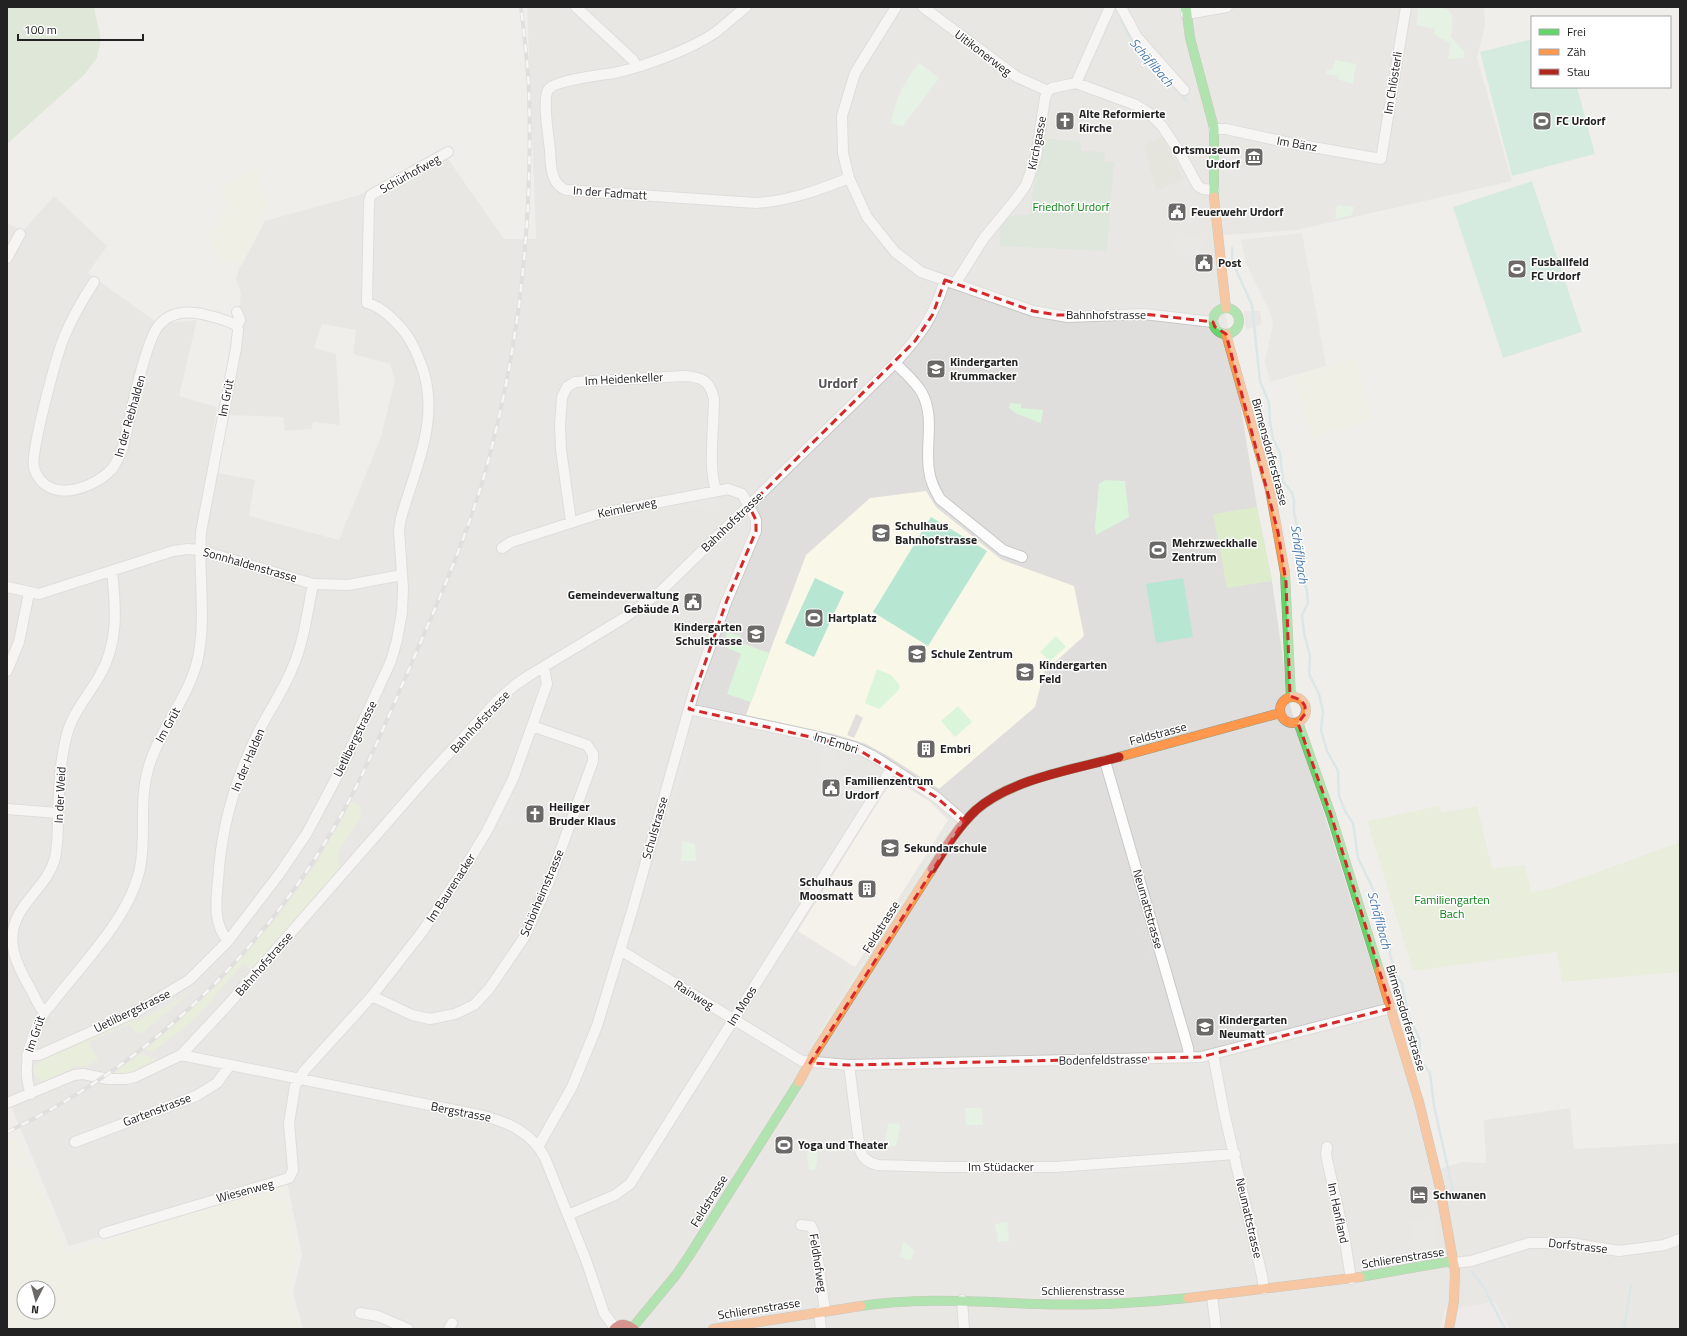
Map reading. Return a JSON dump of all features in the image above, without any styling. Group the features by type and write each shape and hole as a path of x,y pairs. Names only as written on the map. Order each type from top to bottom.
{"main road":[{"path":"1186,10 1189,39 1205,86 1214,129 1214,190 1218,244 1226,308"},
{"path":"1226,308 1235,311 1239,320 1237,328 1231,334 1226,334 1217,330 1213,322 1217,311 1226,308"},
{"name":"Birmensdorferstrasse","path":"1226,334 1264,472 1278,532 1286,582 1290,697"},
{"path":"1290,697 1298,698 1305,706 1305,714 1298,722 1287,721 1280,713 1282,703 1290,697"},
{"name":"Feldstrasse","path":"634,1328 680,1268 810,1063 840,1012 954,834 964,821 989,799 1012,787 1280,713"},
{"name":"Birmensdorferstrasse","path":"1298,722 1331,815 1391,1008 1419,1102 1436,1170 1453,1263 1455,1286 1449,1329"},
{"name":"Schlierenstrasse","path":"713,1329 874,1304 962,1300 1040,1304 1115,1304 1150,1302 1351,1279 1446,1262 1453,1263"},
{"path":"614,1328 626,1324 634,1328"}],"street":[{"path":"576,7 633,60 637,67"},
{"name":"In der Fadmatt","path":"746,7 715,33 666,56 637,67 558,84 547,91 546,103 551,169 555,182 559,187 566,190 756,203 773,202 796,196 849,178"},
{"name":"Bahnhofstrasse","path":"896,7 855,73 845,101 842,116 843,153 849,178 867,217 895,252 921,272 1033,311 1057,316 1133,314 1213,322"},
{"name":"Uitikonerweg","path":"923,7 1007,71 1048,91"},
{"path":"1076,83 1110,7"},
{"path":"1121,7 1137,37 1184,90"},
{"path":"1186,10 1227,7"},
{"name":"Im Chlösterli","path":"1381,159 1406,7"},
{"path":"1048,91 1060,85 1076,83 1121,98 1149,113 1171,139 1198,186 1203,189 1214,190"},
{"name":"Kirchgasse","path":"955,284 984,238 1026,185 1036,157 1045,98 1048,91"},
{"name":"Im Bänz","path":"1214,129 1226,129 1290,143 1381,159"},
{"name":"Schürhofweg","path":"367,304 369,201 371,195 448,152"},
{"path":"7,258 20,234"},
{"name":"Bahnhofstrasse","path":"11,1102 74,1074 83,1074 117,1080 135,1077 182,1055 226,1008 428,777 492,707 515,685 624,618 659,593 895,363 915,341 933,314 945,280"},
{"name":"In der Rebhalden","path":"94,282 78,308 61,346 35,446 34,468 42,482 51,488 71,490 85,488 111,470 118,461 123,448 150,340 160,324 180,313 192,312 218,318 237,326"},
{"name":"Uetlibergstrasse","path":"28,1055 39,1055 134,1013 189,980 228,941 280,873 307,833 358,735 391,661 397,640 402,612 402,575 399,530 401,518 428,430 429,415 427,380 407,334 377,306 367,304"},
{"path":"237,312 240,320 237,326"},
{"name":"Im Grüt","path":"31,1094 26,1070 28,1055 43,1011 50,1006 119,916 132,894 142,858 143,792 149,766 164,729 188,688 197,662 201,632 200,550 206,502 236,348 237,326"},
{"path":"895,363 917,386 925,400 929,422 929,471 933,487 940,499 1003,550 1022,557"},
{"name":"Im Heidenkeller","path":"571,521 560,450 560,425 562,397 568,387 575,382 684,376 700,378 712,389 714,399 713,465 714,484 716,490"},
{"name":"Keimlerweg","path":"502,548 511,542 571,521 618,509 716,490 728,489 737,491 742,494 749,506"},
{"name":"Schulstrasse","path":"538,1147 572,1086 588,1050 620,950 689,709 727,600 756,531 756,520 749,506"},
{"name":"Sonnhaldenstrasse","path":"7,587 39,594 173,551 188,549 200,550 314,584 348,585 402,575"},
{"name":"In der Weid","path":"43,1011 36,1003 30,988 18,967 13,946 14,934 19,914 42,884 51,868 57,846 62,760 68,728 99,676 107,660 115,636 116,616 112,571"},
{"name":"In der Halden","path":"228,941 220,932 217,909 219,864 227,819 244,763 258,732 285,684 298,654 314,584"},
{"path":"7,671 19,642 29,593"},
{"name":"Im Baurenacker","path":"299,1079 308,1066 372,996 422,932 487,831 513,779 547,684 544,667"},
{"name":"Im Embri","path":"689,709 835,741 873,756 936,797 964,821"},
{"name":"Schönheimstrasse","path":"372,996 400,1010 422,1018 438,1019 456,1014 474,1005 489,989 525,936 549,882 593,761 593,754 587,745 532,726"},
{"name":"Neumattstrasse","path":"1106,761 1188,1048 1189,1057"},
{"name":"Im Moos","path":"568,1215 615,1196 630,1184 892,768"},
{"path":"7,809 58,813"},
{"name":"Rainweg","path":"620,950 802,1062 810,1063"},
{"name":"Bodenfeldstrasse","path":"810,1063 849,1065 1189,1057 1213,1054 1391,1008"},
{"name":"Neumattstrasse","path":"1213,1054 1264,1289"},
{"name":"Bergstrasse","path":"182,1055 503,1121 525,1133 538,1147 568,1215 604,1313 614,1328"},
{"name":"Gartenstrasse","path":"75,1142 196,1096 217,1083 230,1065"},
{"name":"Im Stüdacker","path":"849,1065 860,1151 863,1157 870,1163 878,1165 937,1167 1056,1167 1235,1154"},
{"name":"Wiesenweg","path":"104,1233 289,1178 293,1170 289,1123 295,1086 299,1079"},
{"name":"Im Hanfland","path":"1327,1147 1326,1155 1344,1235 1351,1279"},
{"name":"Feldhofweg","path":"801,1225 811,1226 814,1232 822,1311"},
{"name":"Dorfstrasse","path":"1453,1263 1471,1261 1529,1243 1571,1243 1619,1251 1664,1245 1680,1238"},
{"path":"1212,1296 1216,1329"},
{"path":"962,1300 964,1329"},
{"path":"821,1329 822,1311"},
{"path":"360,1313 389,1320 408,1329"}],"highlighted area":[{"path":"945,280 1033,311 1057,315 1144,314 1213,322 1215,327 1226,334 1278,532 1286,582 1290,696 1301,700 1305,706 1305,714 1298,723 1331,815 1391,1008 1201,1057 849,1065 810,1063 964,821 936,797 854,747 689,709 727,600 756,531 756,520 749,506 915,341 933,314"}],"shaded area":[{"path":"527,7 1484,7 1485,25 1477,58 1512,181 1297,230 1213,236 1257,507 1272,581 1289,702 1436,1170 1462,1162 1486,1163 1484,1120 1570,1108 1574,1149 1680,1143 1680,1329 1510,1329 1494,1302 1444,1311 1441,1329 303,1329 293,1292 302,1255 287,1182 69,1246 7,1096 7,223 23,231 54,196 107,246 88,273 159,324 197,320 179,396 217,407 207,471 255,480 249,516 339,540 381,437 395,380 390,364 353,354 356,330 322,324 314,348 336,354 340,425 313,422 312,429 285,431 283,417 228,415 241,292 236,279 239,269 265,221 359,195 446,156 504,239 536,239"},
{"path":"1401,55 1407,56 1397,110 1391,109"},
{"path":"1162,136 1184,179 1156,191 1144,146"},
{"path":"1302,233 1326,366 1270,382 1265,361 1273,325 1271,314 1246,263 1241,240"},
{"path":"1205,235 1204,252 1177,256 1173,239"},
{"name":"Schule Zentrum","path":"926,491 936,507 1002,560 1074,586 1084,636 1044,672 1035,707 939,789 888,756 866,744 834,734 746,715 806,555 870,498"},
{"path":"717,497 719,504 676,512 675,504"},
{"path":"856,714 863,718 854,738 847,735"},
{"path":"823,748 838,751 835,763 842,765 839,780 817,774"},
{"path":"678,749 689,752 669,816 660,813"},
{"name":"Sekundarschule","path":"899,783 929,801 948,820 855,967 798,931 889,785"},
{"path":"510,793 516,795 501,828 495,825"},
{"path":"1144,911 1156,953 1149,955 1138,913"},
{"path":"189,980 195,988 169,1005 137,1021 134,1013"},
{"path":"1170,1160 1170,1170 1098,1175 1098,1164"},
{"path":"1435,1215 1439,1244 1432,1254 1418,1257 1410,1221"},
{"path":"1495,1302 1510,1329 1441,1329 1444,1311"}],"green space":[{"path":"7,7 94,7 101,40 97,58 84,75 7,144"},
{"path":"1419,7 1443,8 1451,13 1451,37 1464,52 1465,58 1448,59 1450,43 1434,34 1435,29 1416,25"},
{"name":"FC Urdorf","path":"1531,39 1531,88 1577,88 1595,154 1512,176 1480,52"},
{"path":"1335,60 1356,64 1353,84 1337,79 1338,76 1326,74 1327,70 1331,71 1331,68 1333,68"},
{"path":"919,63 939,78 903,126 891,123 895,106 901,91"},
{"name":"Friedhof Urdorf","path":"1042,138 1081,142 1081,151 1105,152 1104,162 1114,162 1107,251 1000,246 1000,226 1010,216 1029,215"},
{"path":"259,164 264,171 257,176 268,202 267,211 260,218 264,223 240,268 236,260 221,267 208,236 211,229 219,227 217,221 218,215 228,208 219,189"},
{"name":"Fusballfeld FC Urdorf","path":"1532,181 1582,332 1503,358 1453,207"},
{"path":"1337,205 1354,207 1352,215 1335,219"},
{"path":"1356,358 1373,420 1312,438 1293,376"},
{"path":"1010,403 1021,404 1021,408 1043,410 1041,423 1017,414 1009,408"},
{"path":"1105,480 1125,481 1129,517 1096,535 1095,527 1099,484"},
{"path":"1257,507 1272,581 1227,588 1213,514"},
{"path":"931,517 987,551 928,646 873,612"},
{"name":"Hartplatz","path":"815,578 844,592 814,657 785,643"},
{"path":"1183,578 1193,637 1156,643 1146,584"},
{"path":"727,632 740,636 739,642 769,653 751,702 727,694 741,654 723,646"},
{"path":"1056,636 1066,647 1050,661 1040,652"},
{"path":"877,669 891,675 900,686 898,691 879,709 865,703"},
{"path":"958,706 972,722 955,737 941,721"},
{"path":"351,802 360,805 361,817 337,853 340,869 250,970 244,963 204,1009 181,1031 153,1052 144,1050 189,1011 251,948 312,869 330,841"},
{"name":"Familiengarten Bach","path":"1439,806 1442,813 1477,806 1492,868 1525,865 1531,892 1554,888 1680,842 1680,972 1562,982 1557,952 1413,971 1367,821"},
{"path":"947,832 818,1036 817,1035"},
{"path":"682,841 695,844 696,861 681,861"},
{"path":"195,988 141,1034 133,1030 129,1024 88,1042 98,1059 88,1066 75,1066 44,1083 36,1077 33,1069 40,1061 131,1017 137,1021 169,1005"},
{"path":"140,1054 158,1059 136,1072 111,1075"},
{"path":"965,1108 982,1108 983,1125 966,1125"},
{"path":"899,1123 900,1128 896,1146 884,1147 888,1124"},
{"path":"18,1137 69,1253 200,1210 284,1188 293,1224 297,1254 289,1291 301,1329 239,1329 238,1327 222,1329 7,1329 7,1143"},
{"path":"815,1141 818,1157 815,1170 809,1170 807,1152"},
{"path":"1007,1222 1009,1241 998,1242 995,1224"},
{"path":"903,1241 914,1250 912,1258 909,1260 900,1257"}],"pier":[{"path":"1244,311 1260,311 1262,324 1246,330"}],"waterway":[{"name":"Schäflibach","path":"1121,21 1132,41 1147,55"},
{"name":"Schäflibach","path":"1179,92 1187,101"},
{"name":"Schäflibach","path":"1232,248 1232,261 1252,305 1260,381 1269,403 1273,439 1280,453 1283,481 1292,493 1294,500 1294,513 1299,534 1301,572 1307,591 1308,603 1302,615 1304,633 1310,656 1309,674 1319,694 1323,712 1321,730 1327,751 1338,771 1339,796 1345,811 1353,823 1358,858 1375,893 1382,931 1388,939 1390,955 1397,977 1402,983 1408,1015 1420,1040 1419,1058 1430,1073 1434,1106 1452,1186 1452,1200"},
{"name":"Schäflibach","path":"1471,1271 1482,1284 1505,1329"},
{"path":"1624,1329 1631,1286"}],"railway":[{"path":"7,1132 60,1104 110,1073 157,1037 201,998 242,955 279,909 313,861 344,810 370,757 458,553 482,483 506,386 521,289 529,191 529,92 521,7"}],"traffic: fast":[{"path":"1186,7 1190,38 1214,128 1214,197"},
{"path":"1226,308 1235,312 1239,321 1235,330 1226,334 1217,330 1213,321 1217,312 1226,308"},
{"path":"1285,573 1291,697"},
{"path":"1298,722 1331,815 1379,970"},
{"path":"633,1327 676,1275 689,1256 799,1082"},
{"path":"1360,1277 1446,1262 1453,1263"},
{"path":"861,1306 883,1303 927,1301 972,1301 1057,1305 1132,1303 1188,1298"}],"traffic: slow":[{"path":"1214,197 1226,308"},
{"path":"1226,334 1270,490 1285,573"},
{"path":"1293,697 1302,701 1306,710 1302,719 1293,723 1284,719 1280,710 1284,701 1293,697"},
{"path":"1119,757 1280,713"},
{"path":"799,1082 816,1051 932,869"},
{"path":"1379,970 1419,1102 1440,1188 1455,1271 1454,1301 1449,1329"},
{"path":"1188,1298 1360,1277"},
{"path":"713,1329 861,1306"}],"traffic: jam":[{"path":"932,869 963,823 990,799 1007,790 1044,776 1119,757"},
{"path":"614,1329 619,1325 624,1324 634,1329"}],"place":[{"name":"Alte Reformierte Kirche","path":"1065,121"},
{"name":"FC Urdorf","path":"1542,121"},
{"name":"Ortsmuseum Urdorf","path":"1254,157"},
{"name":"Feuerwehr Urdorf","path":"1177,212"},
{"name":"Post","path":"1204,263"},
{"name":"Fusballfeld FC Urdorf","path":"1517,269"},
{"name":"Kindergarten Krummacker","path":"936,369"},
{"name":"Schulhaus Bahnhofstrasse","path":"881,533"},
{"name":"Mehrzweckhalle Zentrum","path":"1158,550"},
{"name":"Gemeindeverwaltung Gebäude A","path":"693,602"},
{"name":"Hartplatz","path":"814,618"},
{"name":"Kindergarten Schulstrasse","path":"756,634"},
{"name":"Schule Zentrum","path":"917,654"},
{"name":"Kindergarten Feld","path":"1025,672"},
{"name":"Embri","path":"926,749"},
{"name":"Familienzentrum Urdorf","path":"831,788"},
{"name":"Heiliger Bruder Klaus","path":"535,814"},
{"name":"Sekundarschule","path":"890,848"},
{"name":"Schulhaus Moosmatt","path":"867,889"},
{"name":"Kindergarten Neumatt","path":"1205,1027"},
{"name":"Yoga und Theater","path":"784,1145"},
{"name":"Schwanen","path":"1419,1195"}],"district":[{"name":"Urdorf","path":"838,383"}]}
